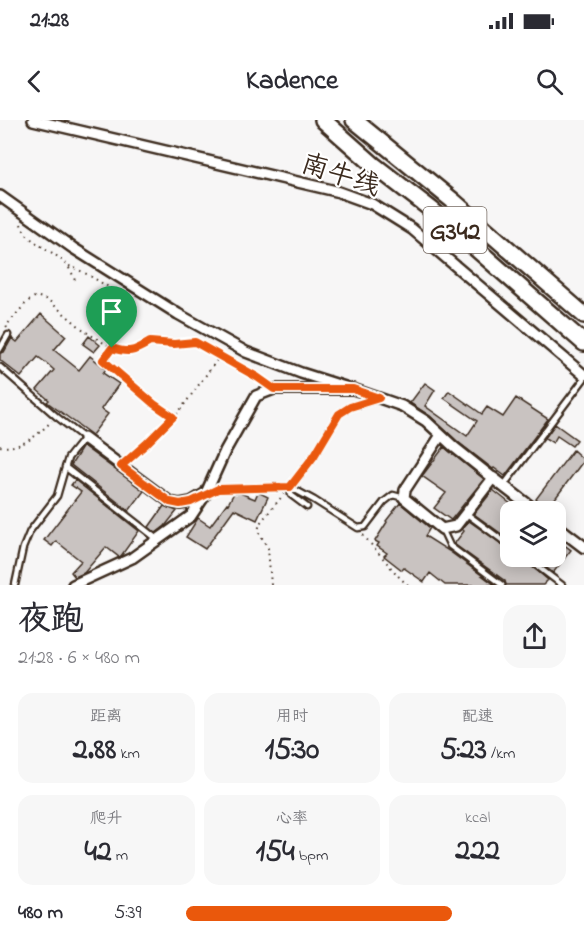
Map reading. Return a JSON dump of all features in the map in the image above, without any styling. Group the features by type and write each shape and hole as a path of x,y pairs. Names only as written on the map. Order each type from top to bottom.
{"highway":[{"name":"G342","path":"323,120 375,166 432,210 584,343"},
{"name":"G342","path":"354,120 453,200 584,315"}],"street":[{"name":"南牛线","path":"33,120 336,191 372,204 412,229 584,377"},
{"path":"0,196 73,248 158,302 246,352 301,373 402,406 426,421 523,501"},
{"path":"73,585 132,558 191,516 206,493 225,451 256,396 274,389 353,389"},
{"path":"441,435 405,490 404,498 442,529 456,526 493,478"},
{"path":"84,438 170,502 180,504 191,502 206,493"},
{"path":"566,533 584,547"}],"lane":[{"path":"0,349 8,335"},
{"path":"0,367 84,438 68,458 63,482 57,496 30,531 23,548 15,585"},
{"path":"503,486 584,377"},
{"path":"307,507 291,495 290,487 314,456 339,414 350,407 379,398"},
{"path":"65,467 156,539"},
{"path":"206,493 218,489 290,487 358,528 365,527 384,502 393,495 404,498"},
{"path":"466,513 500,538"},
{"path":"442,529 450,546 502,585"},
{"path":"538,567 562,585"}],"path":[{"path":"20,211 22,227 27,235 69,266 82,270 122,295 158,302"},
{"path":"69,266 75,281"},
{"path":"8,335 6,326 27,302 36,296 48,300 86,332 112,348 126,352 137,350 150,342 174,344 195,342 274,389"},
{"path":"112,348 103,360 154,404 173,417"},
{"path":"121,466 173,417 220,356"},
{"path":"0,446 10,448 22,445 57,417"},
{"path":"271,585 268,548 258,531 260,523 290,487"},
{"path":"358,528 379,555 408,585"}],"building":[{"path":"41,314 66,336 54,350 79,370 90,356 106,369 103,373 119,384 101,409 108,414 92,435 47,402 49,400 37,390 54,370 45,362 38,357 21,377 0,360 0,353 4,352 12,338 17,342"},
{"path":"89,336 100,345 94,352 83,344"},
{"path":"425,383 435,390 425,406 467,436 477,421 444,398 449,391 482,414 487,407 503,417 516,398 548,419 505,476 458,442 430,416 410,403"},
{"path":"555,424 577,440 572,446 557,436 553,443 545,438"},
{"path":"83,446 144,491 129,511 71,465"},
{"path":"444,447 484,479 451,520 434,508 446,493 422,476"},
{"path":"573,450 584,460 553,501 536,499"},
{"path":"75,480 139,531 121,556 119,557 106,547 84,573 75,577 71,572 81,561 56,541 52,546 44,540 81,492 71,485"},
{"path":"493,490 507,501 500,501 500,533 474,514"},
{"path":"258,492 268,497 257,520 234,509 205,549 186,537 198,518 210,526 234,493 255,499"},
{"path":"400,503 430,528 425,536 495,585 445,585 430,573 424,582 404,568 402,570 384,556 387,553 377,546 379,543 375,541 386,521"},
{"path":"164,506 177,511 156,533 149,527"},
{"path":"469,521 500,543 500,567 533,567 548,580 543,585 506,585 505,581 454,544 464,531 462,529"},
{"path":"566,546 571,550 566,556"},
{"path":"546,567 558,567 553,573"}],"route":[{"path":"150,342 174,344 195,342 274,389 353,389 379,398 350,407 339,414 314,456 290,487 218,489 191,502 180,504 170,502 121,466 173,417 154,404 103,360 112,348 126,352 137,350 150,342"}]}
